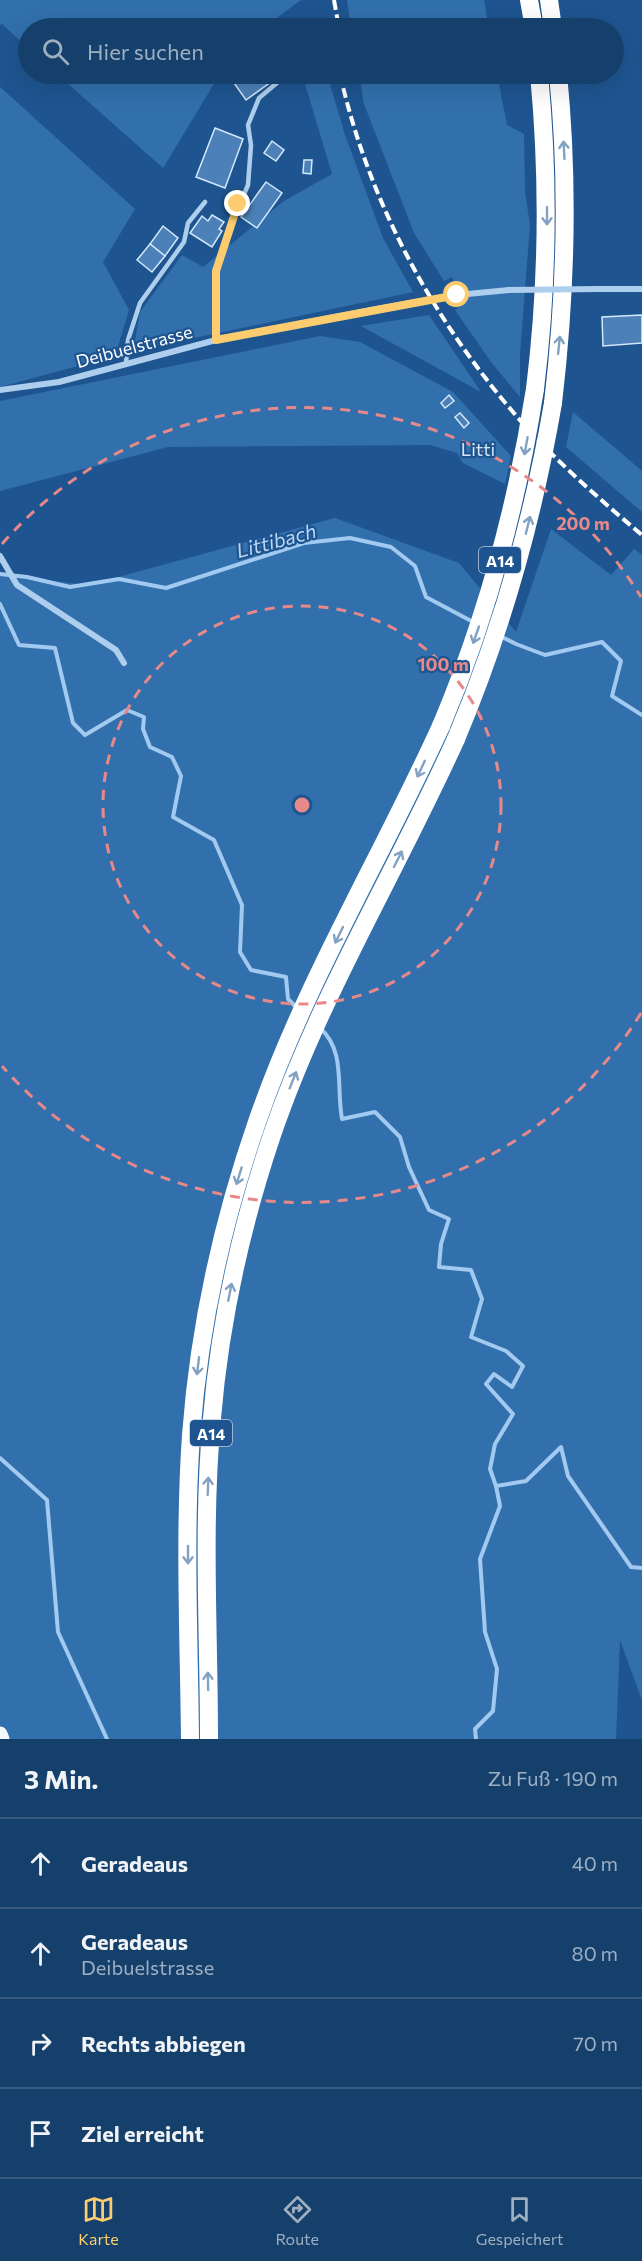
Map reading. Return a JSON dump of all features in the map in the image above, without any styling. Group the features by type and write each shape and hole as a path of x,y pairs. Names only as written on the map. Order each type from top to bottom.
{"highway":[{"path":"529,0 532,18"},
{"path":"549,0 552,18"},
{"name":"A14","path":"190,1739 188,1514 195,1395 204,1325 218,1257 257,1120 298,1021 441,726 476,635 502,551 522,467 535,389 543,317 547,238 545,156 540,84"},
{"name":"A14","path":"209,1739 207,1535 212,1410 220,1349 235,1269 250,1207 272,1135 294,1076 321,1013 456,739 509,598 538,482 553,403 563,304 566,234 565,169 559,84"}],"main road":[{"path":"0,1734 2,1739"}],"street":[{"name":"Deibuelstrasse","path":"0,390 59,382 216,340 457,295 509,290 642,289"},
{"path":"0,556 17,585 116,650 124,663"}],"lane":[{"path":"216,340 216,271 232,220 248,185 251,145 248,125 260,98 276,84"},
{"path":"126,363 128,340 140,303 184,242 188,223 205,202"}],"green space":[{"path":"0,0 301,0 277,18 18,18 18,39 2,24 0,25"},
{"path":"347,0 484,0 487,18 350,18"},
{"path":"68,84 214,84 163,168"},
{"path":"305,84 330,84 345,135 383,238 413,292 133,351 140,312 182,255 203,267 284,201 332,174"},
{"path":"361,84 499,84 507,125 524,134 525,192 530,225 520,354 520,397 491,362 455,310 463,304 452,277 444,281 414,233 364,104"},
{"path":"0,87 135,209 103,262 129,310 115,356 0,387"},
{"path":"429,315 481,392 361,326"},
{"name":"Litti","path":"320,336 360,342 453,392 511,456 505,484 463,463 457,453 430,445 168,447 0,491 0,401"},
{"path":"573,412 642,471 642,512 566,447"},
{"path":"335,518 459,563 516,632 551,529 611,575 634,549 642,555 642,1700 620,1640 616,1739 0,1739 0,575 89,585"}],"building":[{"path":"235,84 268,84 246,100"},
{"path":"215,128 243,139 225,188 196,177"},
{"path":"272,141 284,150 276,161 264,153"},
{"path":"304,160 312,160 311,174 303,173"},
{"path":"266,182 282,193 257,228 241,217"},
{"path":"212,215 224,222 219,229 222,231 212,247 190,233 202,216 208,221"},
{"path":"163,226 178,238 165,256 150,244"},
{"path":"150,244 165,256 152,272 137,260"},
{"path":"642,315 642,343 603,346 602,317"},
{"path":"449,395 454,401 445,408 441,403"},
{"path":"460,413 469,423 464,428 455,417"}],"waterway":[{"name":"Littibach","path":"0,574 27,577 70,587 119,579 166,588 304,543 350,538 391,547 415,566 426,597 475,623"},
{"path":"0,604 19,645 55,648 73,723 85,735 127,710 144,717 143,729 150,747 172,757 181,776 173,817 214,840 242,905 240,952 251,970 286,977 288,999 296,1007"},
{"name":"Littibach","path":"500,636 545,655 602,642 621,661 612,696 642,715"},
{"path":"320,1028 334,1047 337,1058 342,1119 375,1112 400,1137 409,1167 429,1210 449,1219 441,1244 439,1267 471,1270 482,1299 471,1337 506,1351 523,1366 512,1387 494,1374 486,1384 513,1414 495,1444 490,1469 496,1486 526,1481 561,1447 568,1476 631,1567 642,1568"},
{"path":"0,1458 47,1500 58,1632 107,1739"},
{"path":"476,1739 475,1729 493,1711 497,1669 485,1632 480,1559 500,1506 496,1486"}],"railway":[{"path":"334,0 337,18"},
{"path":"343,84 367,166 385,210 406,254 455,336 483,375 543,445 642,535"}],"route":[{"path":"238,204 216,271 216,340 457,295"}]}
